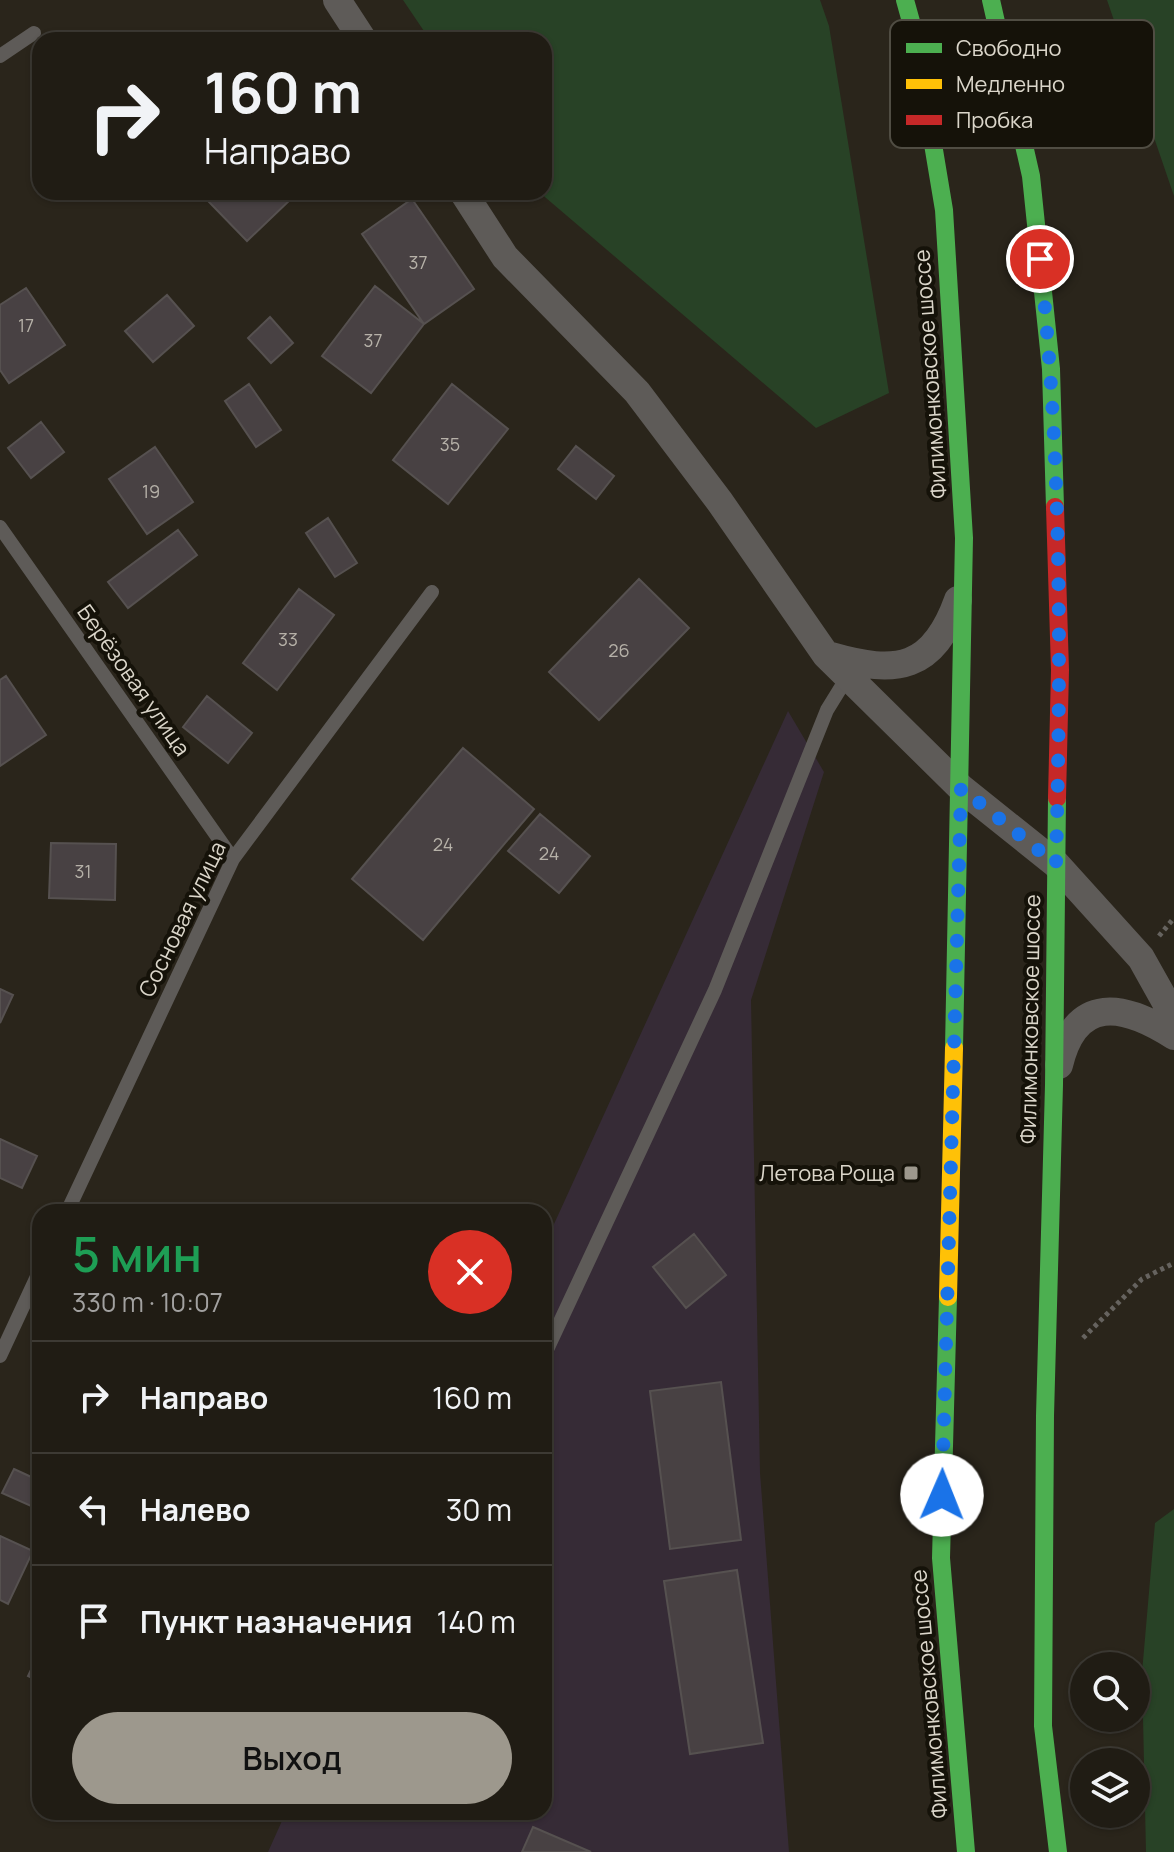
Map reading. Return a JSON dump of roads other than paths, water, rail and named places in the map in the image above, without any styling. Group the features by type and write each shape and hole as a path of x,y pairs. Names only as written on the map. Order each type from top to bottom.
{"main road":[{"name":"Филимонковское шоссе","path":"905,0 911,20"},
{"name":"Филимонковское шоссе","path":"991,0 996,20"},
{"name":"Филимонковское шоссе","path":"934,148 944,210 963,523 961,788 941,1558 966,1852"},
{"name":"Филимонковское шоссе","path":"1025,148 1031,176 1051,369 1060,670 1045,1416 1043,1726 1058,1852"}],"street":[{"path":"337,0 358,32"},
{"path":"468,200 505,257 637,392 720,502 826,655 961,788 1056,864 1141,958 1174,1017"},
{"path":"826,655 864,666 888,668 914,659 935,647 950,623 963,585"},
{"path":"1054,1085 1063,1048 1078,1023 1099,1013 1117,1011 1135,1014 1174,1036"}],"lane":[{"path":"0,56 32,34"},
{"name":"Берёзовая улица","path":"0,527 233,859"},
{"name":"Сосновая улица","path":"71,1204 233,859 432,592"},
{"path":"552,1339 715,990 827,710 848,676"},
{"path":"0,1356 32,1287"}],"place":[{"name":"Летова Роща","path":"911,1173"}]}
